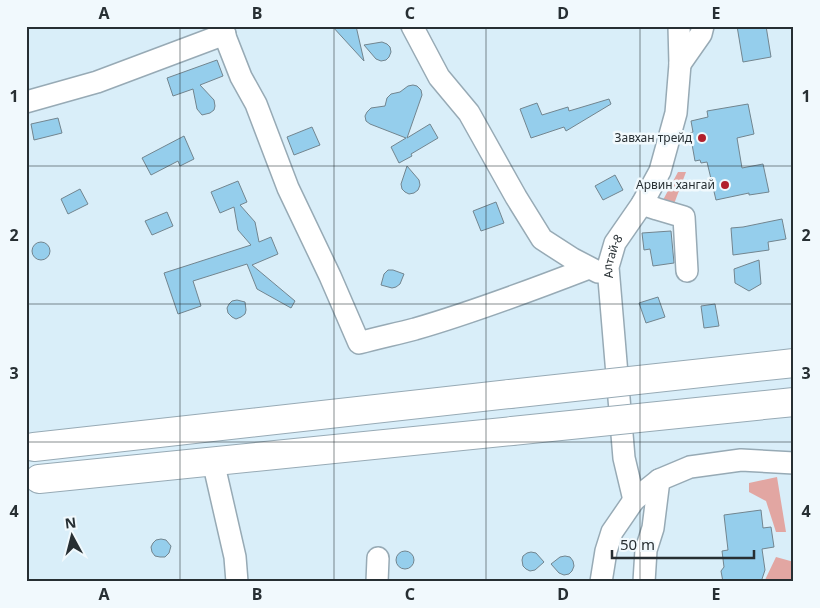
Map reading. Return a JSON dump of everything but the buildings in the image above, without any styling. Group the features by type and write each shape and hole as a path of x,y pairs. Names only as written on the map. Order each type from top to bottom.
{"main road":[{"path":"34,447 794,363"},
{"path":"39,479 794,402"}],"street":[{"path":"412,26 439,77 469,113 542,239 573,259 609,278"},
{"name":"Алтай-8","path":"634,500 624,458 608,267 615,243 642,204 660,171 676,113 680,64 679,26"},
{"path":"680,64 701,34 703,26"},
{"path":"26,102 97,82 223,30 241,77 256,104 288,188 330,276 359,343 415,329 462,314 539,288 589,268"},
{"path":"642,204 684,217 687,271"},
{"path":"601,582 606,551 612,532 634,500 660,480 690,467 742,460 793,468"},
{"path":"213,461 235,557 237,582"},
{"path":"644,582 646,550 654,528 660,480"},
{"path":"377,582 378,558"}],"shaded area":[{"path":"678,172 686,172 674,204 663,200"},
{"path":"777,477 786,532 776,532 766,501 749,492 749,483"},
{"path":"776,557 794,562 794,582 764,582"}],"place":[{"name":"Завхан трейд","path":"702,138"},
{"name":"Арвин хангай","path":"725,185"}]}
